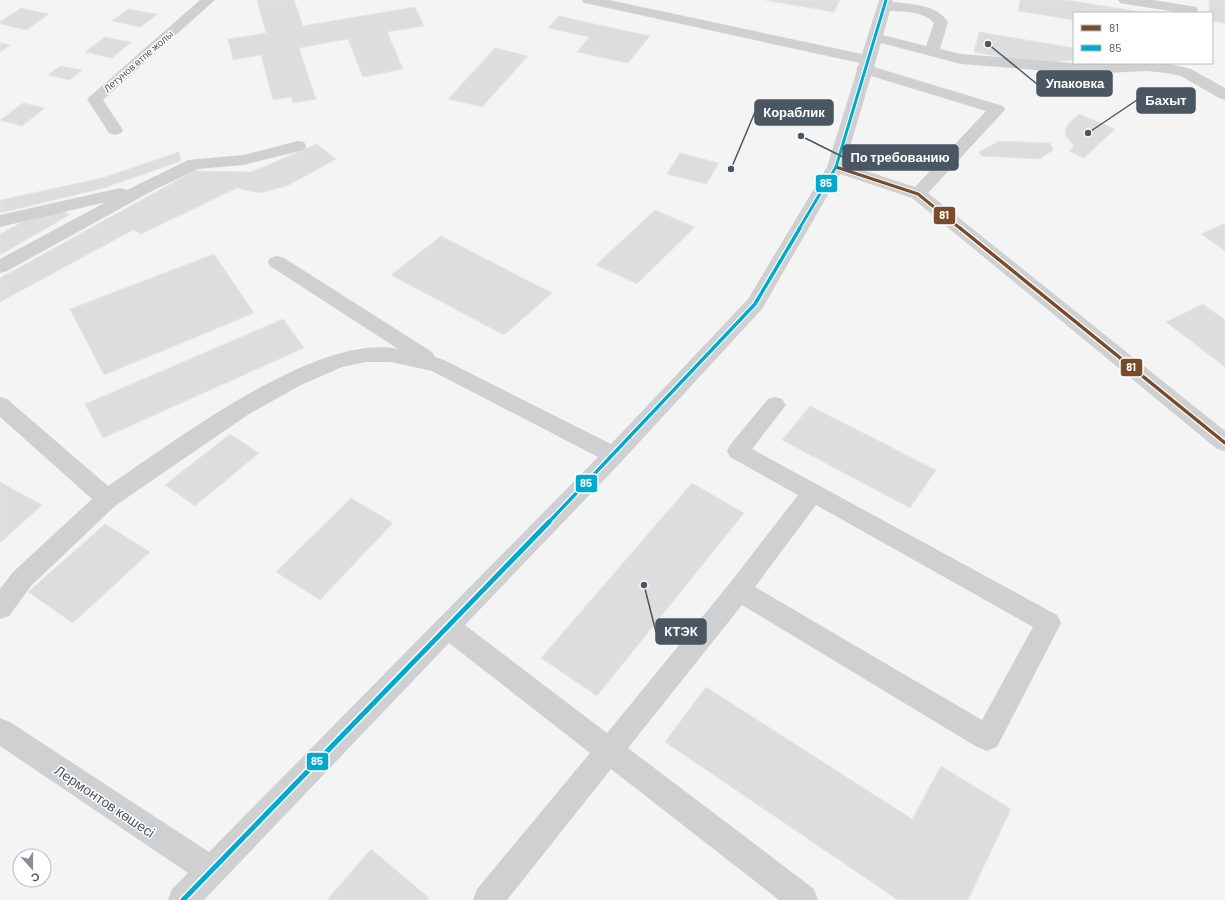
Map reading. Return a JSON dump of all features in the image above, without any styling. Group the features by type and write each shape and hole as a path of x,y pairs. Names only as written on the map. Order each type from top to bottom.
{"street":[{"name":"Летунов өтпе жолы","path":"115,130 95,99 208,0"},
{"path":"589,0 866,65 997,109 918,194"},
{"path":"1125,0 1191,10"},
{"path":"183,900 614,455 756,304 836,167 885,3 921,10 937,17 941,22 932,52"},
{"path":"874,37 961,59 1086,69 1147,66 1166,68 1186,72 1225,95"},
{"path":"0,267 146,187 194,164 243,160 298,146"},
{"path":"836,167 918,194 1225,443"},
{"path":"0,221 146,187"},
{"path":"277,262 438,365 614,455"},
{"path":"0,608 22,579 107,499 241,408 294,380 337,361 366,356 391,355 438,365"},
{"path":"0,405 107,499"},
{"path":"739,590 986,738 1048,623 738,451 775,405"},
{"path":"488,900 739,590 812,493"},
{"path":"448,627 803,900"},
{"name":"Лермонтов көшесі","path":"0,731 211,871"}],"building":[{"path":"257,0 294,0 303,26 415,7 424,26 387,32 403,69 363,77 348,39 299,48 316,99 293,103 291,97 273,100 261,55 233,60 228,39 266,33"},
{"path":"765,0 840,0 834,12"},
{"path":"1020,0 1066,0 1143,12 1073,12 1073,20 1018,11"},
{"path":"1209,0 1225,0 1225,23 1213,21 1213,12 1209,12"},
{"path":"21,8 49,14 26,30 0,24 0,22"},
{"path":"128,9 157,14 141,27 112,21"},
{"path":"559,16 650,36 628,63 577,52 589,37 548,28"},
{"path":"979,32 1073,48 1073,60 1038,63 974,52"},
{"path":"105,37 131,42 112,58 85,52"},
{"path":"0,43 10,45 0,52"},
{"path":"495,48 528,56 482,107 448,99"},
{"path":"60,66 82,70 70,80 48,75"},
{"path":"23,103 45,108 22,126 0,120"},
{"path":"1079,114 1115,129 1084,158 1069,151 1074,146 1066,136 1065,130 1068,124"},
{"path":"999,141 1050,143 1053,150 1040,159 981,156 979,152"},
{"path":"317,144 336,159 287,186 259,193 237,188 141,234 133,230 0,302 0,278 194,171 251,172"},
{"path":"179,152 181,161 104,188 0,213 0,200 102,178"},
{"path":"680,153 719,163 706,184 667,174"},
{"path":"655,210 695,227 637,284 596,265"},
{"path":"59,211 71,214 0,255 0,234 29,218"},
{"path":"1225,223 1225,251 1201,234"},
{"path":"441,236 552,293 504,335 391,275"},
{"path":"214,254 254,313 104,375 70,309"},
{"path":"1203,304 1225,320 1225,367 1166,322"},
{"path":"283,319 304,348 103,438 85,404"},
{"path":"810,406 936,470 910,508 782,440"},
{"path":"230,434 259,453 195,506 165,485"},
{"path":"0,482 42,505 0,543"},
{"path":"692,483 744,513 597,696 541,658"},
{"path":"351,498 393,523 320,600 276,572"},
{"path":"105,524 150,552 73,623 28,592"},
{"path":"706,687 912,819 941,766 1011,809 968,900 898,900 665,742"},
{"path":"371,849 429,898 427,900 327,900"}],"transit line":[{"name":"85","path":"183,900 614,455 755,304 836,167 886,0"},
{"name":"81","path":"836,167 918,194 1225,443"}],"place":[{"name":"Упаковка","path":"988,44"},
{"name":"Бахыт","path":"1088,133"},
{"name":"По требованию","path":"801,136"},
{"name":"Кораблик","path":"731,169"},
{"name":"КТЭК","path":"644,585"}]}
